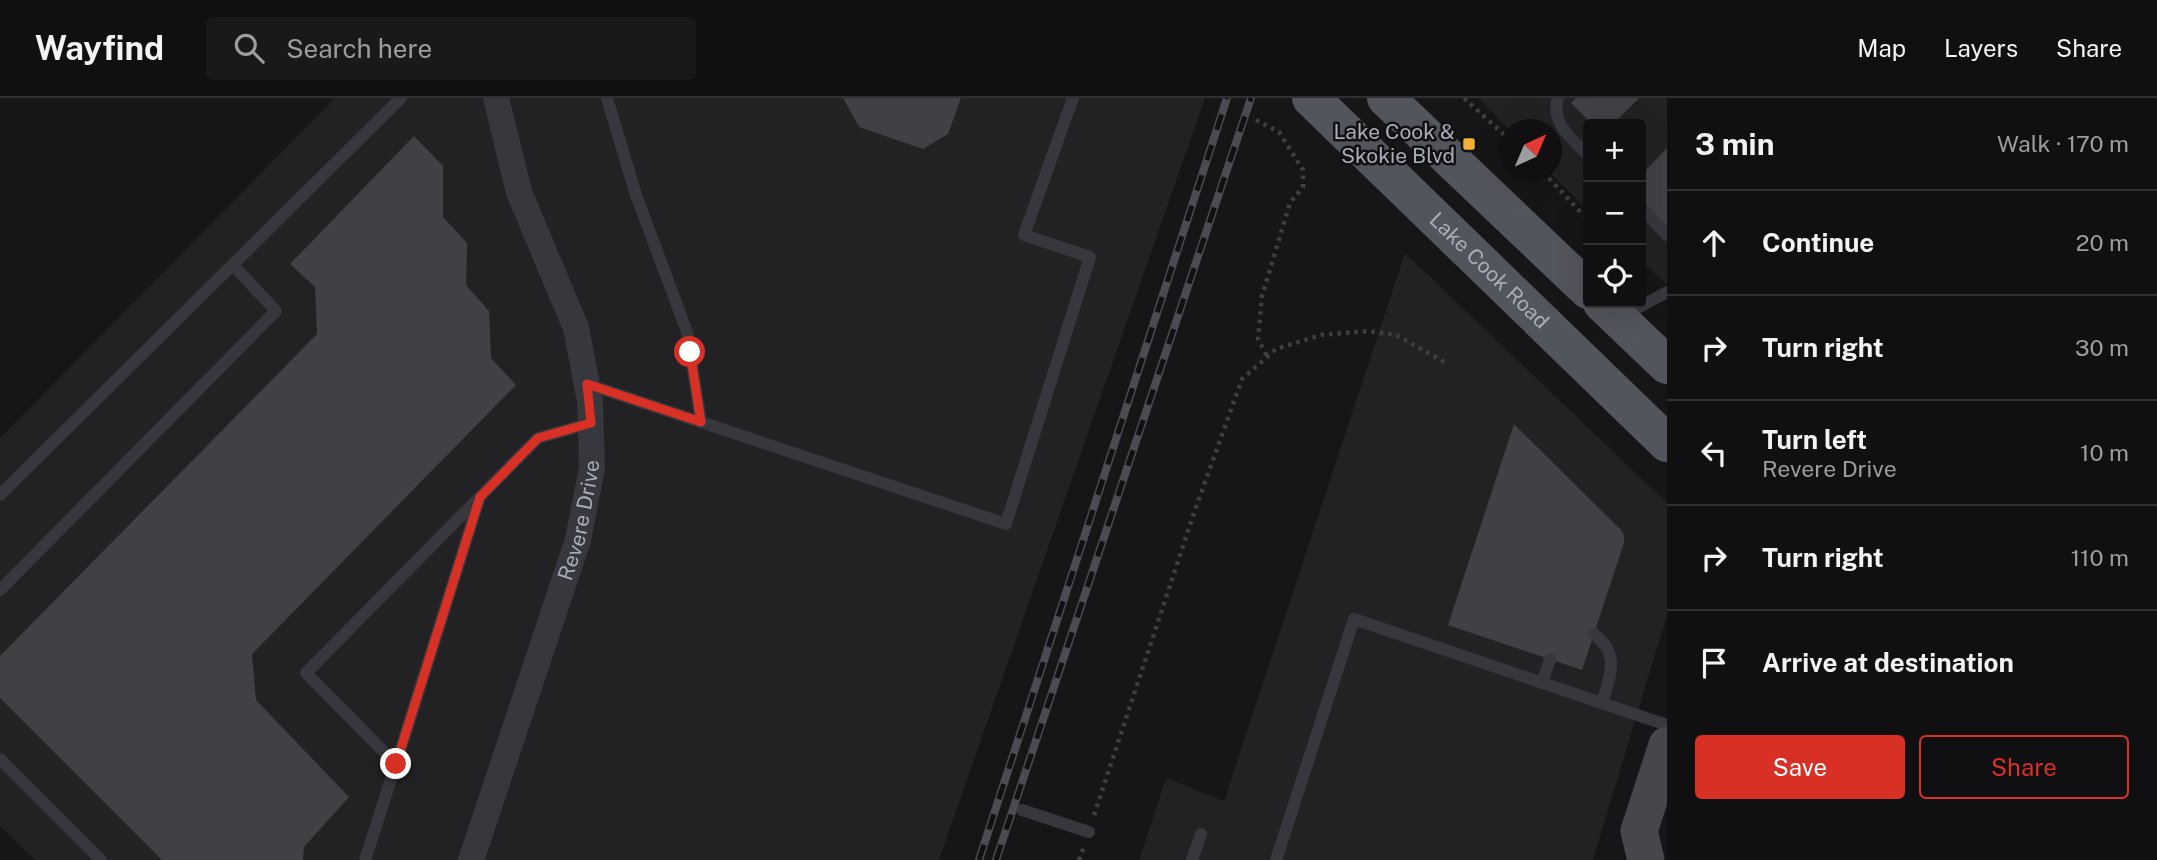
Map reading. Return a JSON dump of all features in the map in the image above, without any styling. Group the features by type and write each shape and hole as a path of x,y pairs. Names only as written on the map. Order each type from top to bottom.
{"main road":[{"name":"Lake Cook Road","path":"1311,98 1667,443"},
{"path":"1386,98 1583,285"},
{"path":"1610,311 1667,365"},
{"path":"1646,860 1639,831 1667,745"},
{"path":"1656,860 1667,852"}],"street":[{"name":"Revere Drive","path":"471,860 578,540 592,468 587,384 576,328 519,192 496,98"}],"lane":[{"path":"0,495 401,98"},
{"path":"607,98 636,195 687,332 701,422"},
{"path":"587,384 1006,524 1090,257 1024,235 1073,98"},
{"path":"1558,98 1556,105 1560,127 1583,150"},
{"path":"1646,213 1667,234"},
{"path":"0,590 276,311 233,265"},
{"path":"1610,311 1667,292"},
{"path":"396,764 306,673 538,438 591,423"},
{"path":"365,860 480,497"},
{"path":"1276,860 1354,619 1667,725"},
{"path":"1594,634 1606,643 1611,658 1611,670 1602,703"},
{"path":"1542,683 1550,659"},
{"path":"0,759 101,860"},
{"path":"1022,810 1089,832"},
{"path":"1192,860 1201,834"}],"path":[{"path":"1464,98 1499,130"},
{"path":"1256,120 1279,132 1303,170 1303,187 1290,203 1262,296 1258,339 1268,356"},
{"path":"1552,182 1583,215"},
{"path":"1079,860 1242,379 1276,349 1321,334 1368,331 1396,335 1448,364"}],"shaded area":[{"path":"335,98 1205,98 939,860 35,860 0,826 0,438"},
{"path":"1479,98 1667,98 1667,284 1646,265 1646,119 1583,119 1583,205 1559,182 1562,182 1562,119 1499,119"},
{"path":"1405,253 1667,503 1667,615 1593,860 1139,860 1166,778 1224,801"}],"building":[{"path":"843,98 961,98 948,134 923,149 859,127"},
{"path":"1576,98 1639,98 1618,119 1587,119 1571,103"},
{"path":"414,136 443,166 443,217 467,243 466,285 489,311 491,358 516,385 252,654 256,700 349,797 304,847 303,860 162,860 0,698 0,656 317,334 315,287 290,264"},
{"path":"1667,148 1667,228 1646,206 1646,170"},
{"path":"1514,424 1624,536 1582,670 1448,625"}],"railway":[{"path":"979,860 1227,98"},
{"path":"996,860 1251,98"}],"place":[{"name":"Lake Cook & Skokie Blvd","path":"1469,144"}],"route":[{"path":"396,764 480,497 538,438 591,423 587,384 701,422 690,352"}]}
